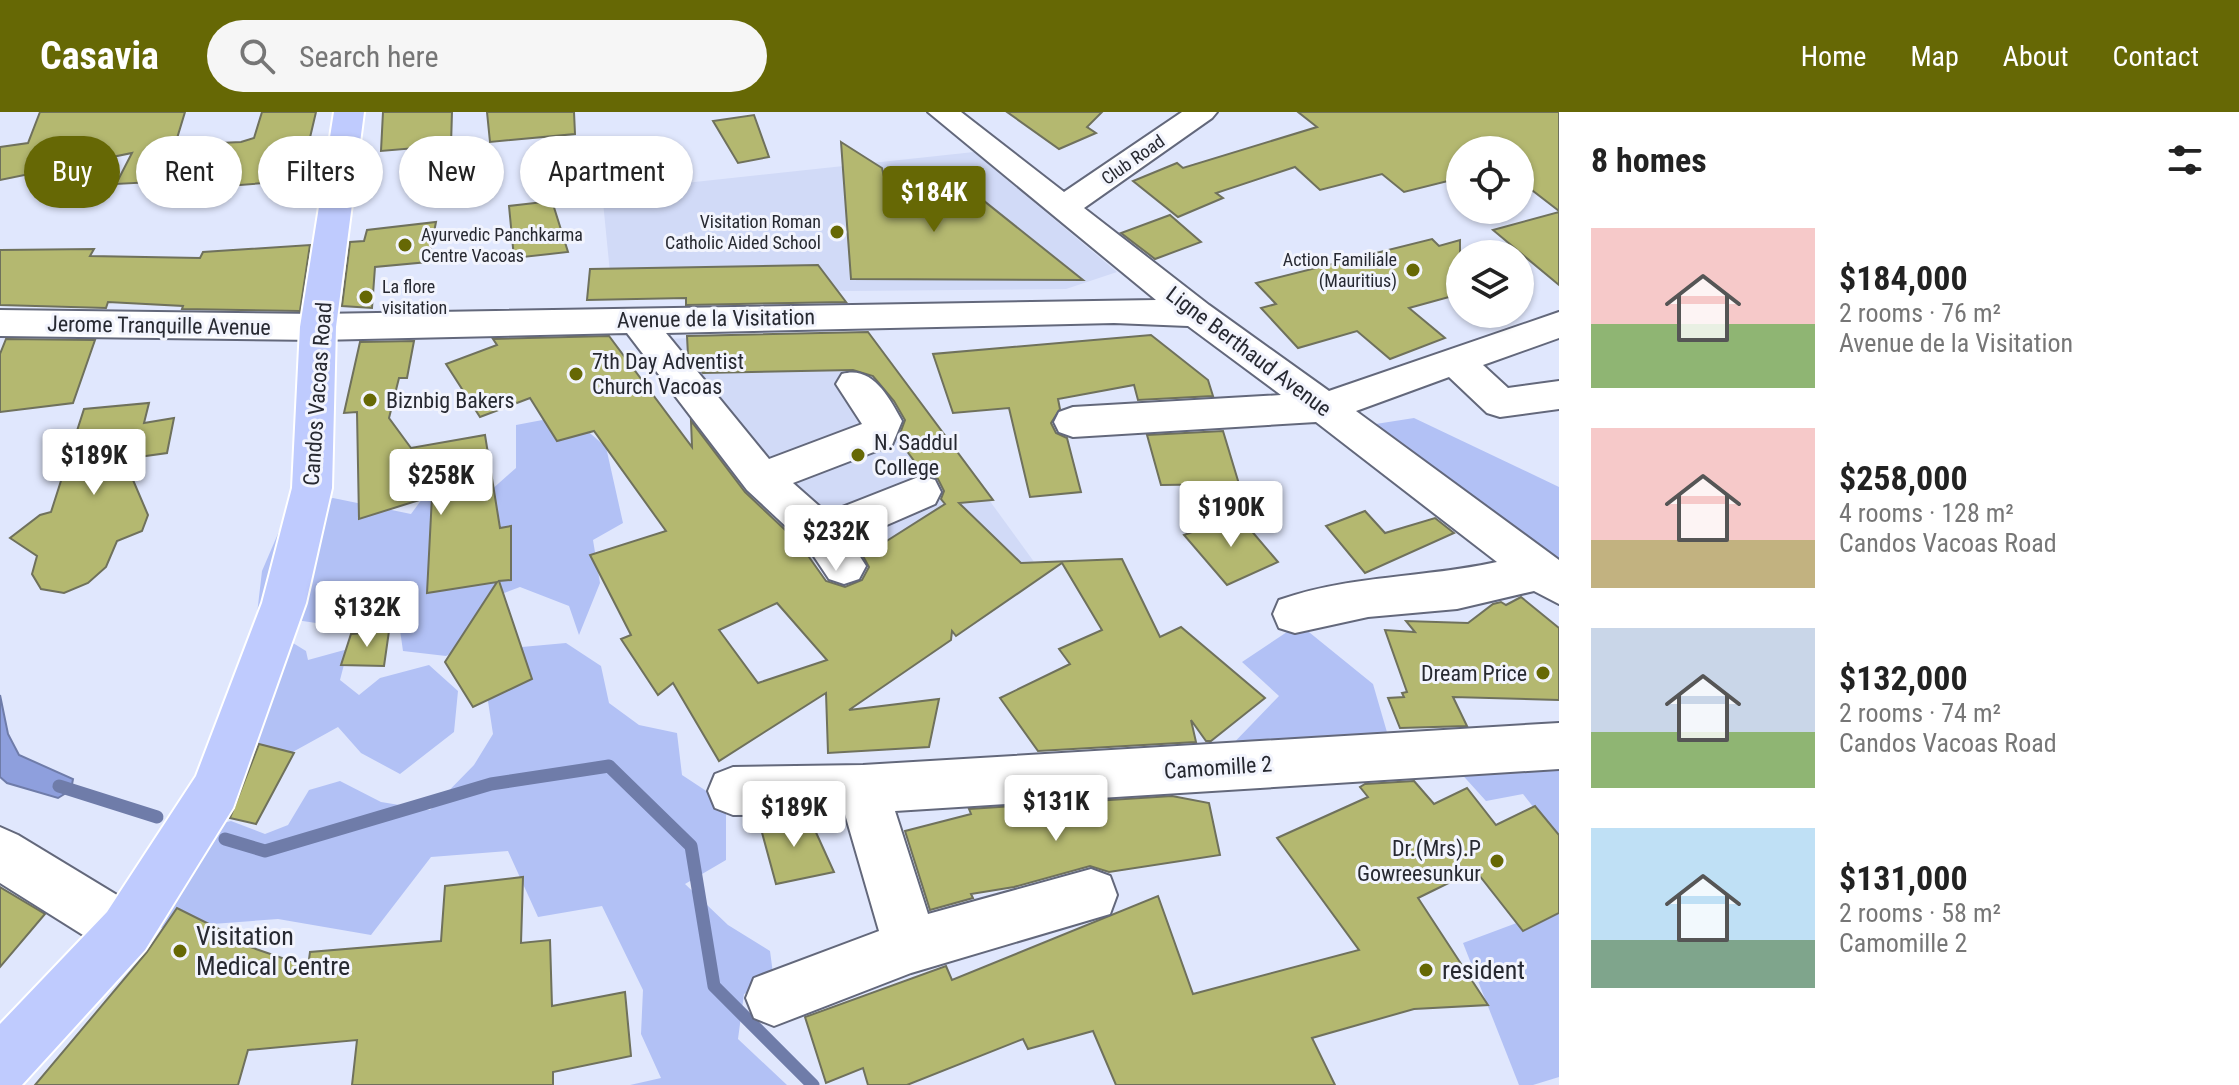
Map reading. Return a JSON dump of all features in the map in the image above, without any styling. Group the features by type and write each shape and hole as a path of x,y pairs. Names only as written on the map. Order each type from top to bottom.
{"main road":[{"name":"Candos Vacoas Road","path":"0,1066 126,931 215,791 284,603 312,488 318,327 349,112"}],"street":[{"name":"Ligne Berthaud Avenue","path":"943,112 1196,314 1550,578"},
{"name":"Club Road","path":"1064,207 1202,112"},
{"path":"1114,311 1140,283 1145,271"},
{"name":"Avenue de la Visitation","path":"318,327 1114,311 1196,314"},
{"path":"637,321 761,479 833,550 921,492"},
{"name":"Jerome Tranquille Avenue","path":"0,323 318,327"},
{"path":"1073,422 1324,407 1559,325"},
{"path":"1455,361 1500,403 1559,395"},
{"path":"761,479 878,434 883,421 855,384"},
{"path":"1295,614 1368,598 1550,578"},
{"name":"Camomille 2","path":"733,791 863,789 1559,746"},
{"path":"863,789 911,946"},
{"path":"0,853 126,931"},
{"path":"774,998 911,946 1091,895"}],"shaded area":[{"name":"Visitation Roman Catholic Aided School","path":"974,152 1117,272 1066,289 612,293 604,208 693,208 693,182"},
{"name":"N. Saddul College","path":"867,332 1040,570 925,654 663,339"},
{"path":"569,415 606,447 623,523 593,540 600,583 579,635 569,606 520,587 499,595 500,631 446,656 403,651 398,616 355,629 257,614 262,571 289,508 333,498 411,514 439,476 490,491 516,468 516,425"},
{"path":"1414,418 1559,487 1559,570 1363,426"},
{"path":"1299,624 1373,684 1391,746 1224,753 1279,696 1242,662"},
{"path":"293,643 306,651 308,660 348,649 340,680 359,695 380,678 429,665 458,691 454,732 400,774 361,753 338,727 271,764 234,780 255,646"},
{"path":"566,643 601,666 609,703 639,725 677,733 682,775 726,804 726,860 685,884 728,925 770,951 774,981 744,994 738,1039 787,1085 630,1085 661,1078 641,1034 643,990 602,906 538,917 508,851 431,857 371,935 278,919 145,929 155,840 231,821 265,834 288,825 309,790 340,781 381,802 430,810 474,765 493,734 486,688 500,649"},
{"path":"0,695 8,734 19,755 73,779 71,790 58,798 7,783 0,777"},
{"path":"1559,754 1559,840 1523,794 1486,801 1448,759"},
{"path":"1559,907 1559,1077 1533,1085 1519,1085 1463,943"}],"building":[{"path":"40,112 185,112 178,136 136,136 136,183 120,184 120,176 132,153 120,155 120,136 31,136"},
{"path":"262,112 316,112 310,136 258,136 258,184 242,185 242,142 254,138"},
{"path":"383,112 452,112 451,136 399,136 399,149 383,151"},
{"path":"487,112 574,112 575,134 520,136 520,139 504,141 504,136 489,136"},
{"path":"1007,112 1102,112 1087,127 1096,133 1059,149"},
{"path":"1298,112 1559,112 1559,211 1534,192 1534,136 1446,136 1446,182 1404,192 1382,174 1320,190 1295,167 1216,193 1223,198 1178,217 1133,181 1177,163 1183,168 1317,127"},
{"path":"754,115 769,157 738,163 713,121"},
{"path":"841,142 882,168 888,194 930,198 964,185 1083,280 851,279"},
{"path":"24,144 24,175 0,180 0,147"},
{"path":"509,206 554,208 568,252 514,258"},
{"path":"1559,212 1559,285 1534,264 1534,240 1505,240 1493,230 1515,224 1534,224 1534,219"},
{"path":"1170,215 1201,242 1155,259 1121,233"},
{"name":"Ayurvedic Panchkarma Centre Vacoas","path":"436,222 428,262 375,267 372,308 342,306 350,242 364,241 367,230"},
{"path":"1432,239 1439,246 1446,244 1446,298 1409,308 1445,338 1390,359 1357,331 1298,348 1261,308 1276,304 1256,283"},
{"path":"310,245 300,311 182,309 183,306 108,302 106,308 0,305 0,250 94,249 90,256 200,258 203,252"},
{"path":"818,265 846,302 686,305 686,298 587,300 590,269"},
{"path":"868,332 993,500 959,503 1021,563 1122,559 1160,637 1181,627 1265,698 1211,741 1206,741 1191,720 1196,742 1038,751 1000,698 1070,664 1059,649 1102,630 1062,563 956,636 952,631 951,640 849,710 939,699 929,747 828,753 826,693 719,761 673,683 658,695 621,639 631,635 590,555 666,531 594,431 557,441 530,398 480,417 446,364 497,345 493,339 609,336 692,447 691,421 745,492 799,543 826,581 845,587 862,580 869,567 863,556 945,504 941,499 944,491 938,479 923,473 898,439 905,420 873,376 853,370 703,373 688,355 687,336","holes":["777,603 827,660 758,683 719,630"]},
{"path":"1151,335 1208,380 1213,396 1138,400 1134,385 1058,399 1060,409 1051,423 1056,433 1067,438 1081,492 1030,497 1009,408 953,413 933,354"},
{"path":"6,339 95,340 73,403 0,412 0,354"},
{"path":"414,341 407,378 399,378 389,418 411,448 485,435 500,528 511,526 511,580 499,581 532,679 473,707 445,662 497,582 427,593 432,496 359,519 357,412 344,413 360,342"},
{"path":"149,403 144,423 174,418 167,453 124,459 148,515 142,531 117,541 106,567 88,583 64,593 41,589 32,574 37,556 10,538 40,515 51,512 84,409"},
{"path":"1223,431 1239,484 1161,485 1147,435"},
{"path":"1365,511 1385,533 1435,518 1454,533 1365,573 1326,526"},
{"path":"1238,515 1278,562 1227,585 1184,535"},
{"path":"1521,597 1559,628 1559,700 1453,697 1467,726 1400,728 1388,698 1404,697 1402,693 1407,692 1385,630 1415,632 1406,621 1468,623 1493,604 1501,602 1506,605"},
{"path":"389,631 384,666 341,665 351,634"},
{"path":"259,744 294,753 256,824 230,818"},
{"path":"1414,781 1434,804 1467,788 1496,825 1535,806 1559,835 1559,913 1523,931 1475,870 1418,898 1488,1005 1414,1009 1312,1038 1335,1085 1116,1085 1093,1031 1028,1049 1023,1039 907,1085 868,1085 863,1068 826,1083 805,1017 946,966 952,980 1158,896 1193,994 1359,950 1277,838 1368,797 1360,787 1365,784"},
{"path":"1172,796 1209,803 1220,855 1109,872 1090,866 1014,887 971,894 973,898 930,910 905,831 971,814 969,809"},
{"path":"809,817 834,872 776,884 758,818"},
{"path":"523,877 521,943 550,940 552,1006 625,992 631,1056 553,1072 553,1085 352,1085 357,1040 248,1050 238,1085 35,1085 147,952 177,908 227,933 224,938 308,967 310,952 441,941 445,886"},
{"path":"0,887 45,914 0,967"}],"waterway":[{"path":"225,839 265,851 491,784 609,766 691,846 714,986 813,1085"},
{"path":"59,786 157,817"}],"place":[{"name":"Visitation Roman Catholic Aided School","path":"837,232"},
{"name":"Ayurvedic Panchkarma Centre Vacoas","path":"405,245"},
{"name":"Action Familiale (Mauritius)","path":"1413,270"},
{"name":"La flore visitation","path":"366,297"},
{"name":"7th Day Adventist Church Vacoas","path":"576,374"},
{"name":"Biznbig Bakers","path":"370,400"},
{"name":"N. Saddul College","path":"858,455"},
{"name":"Dream Price","path":"1543,673"},
{"name":"Dr.(Mrs).P Gowreesunkur","path":"1497,861"},
{"name":"Visitation Medical Centre","path":"180,951"},
{"name":"resident","path":"1426,970"}]}
